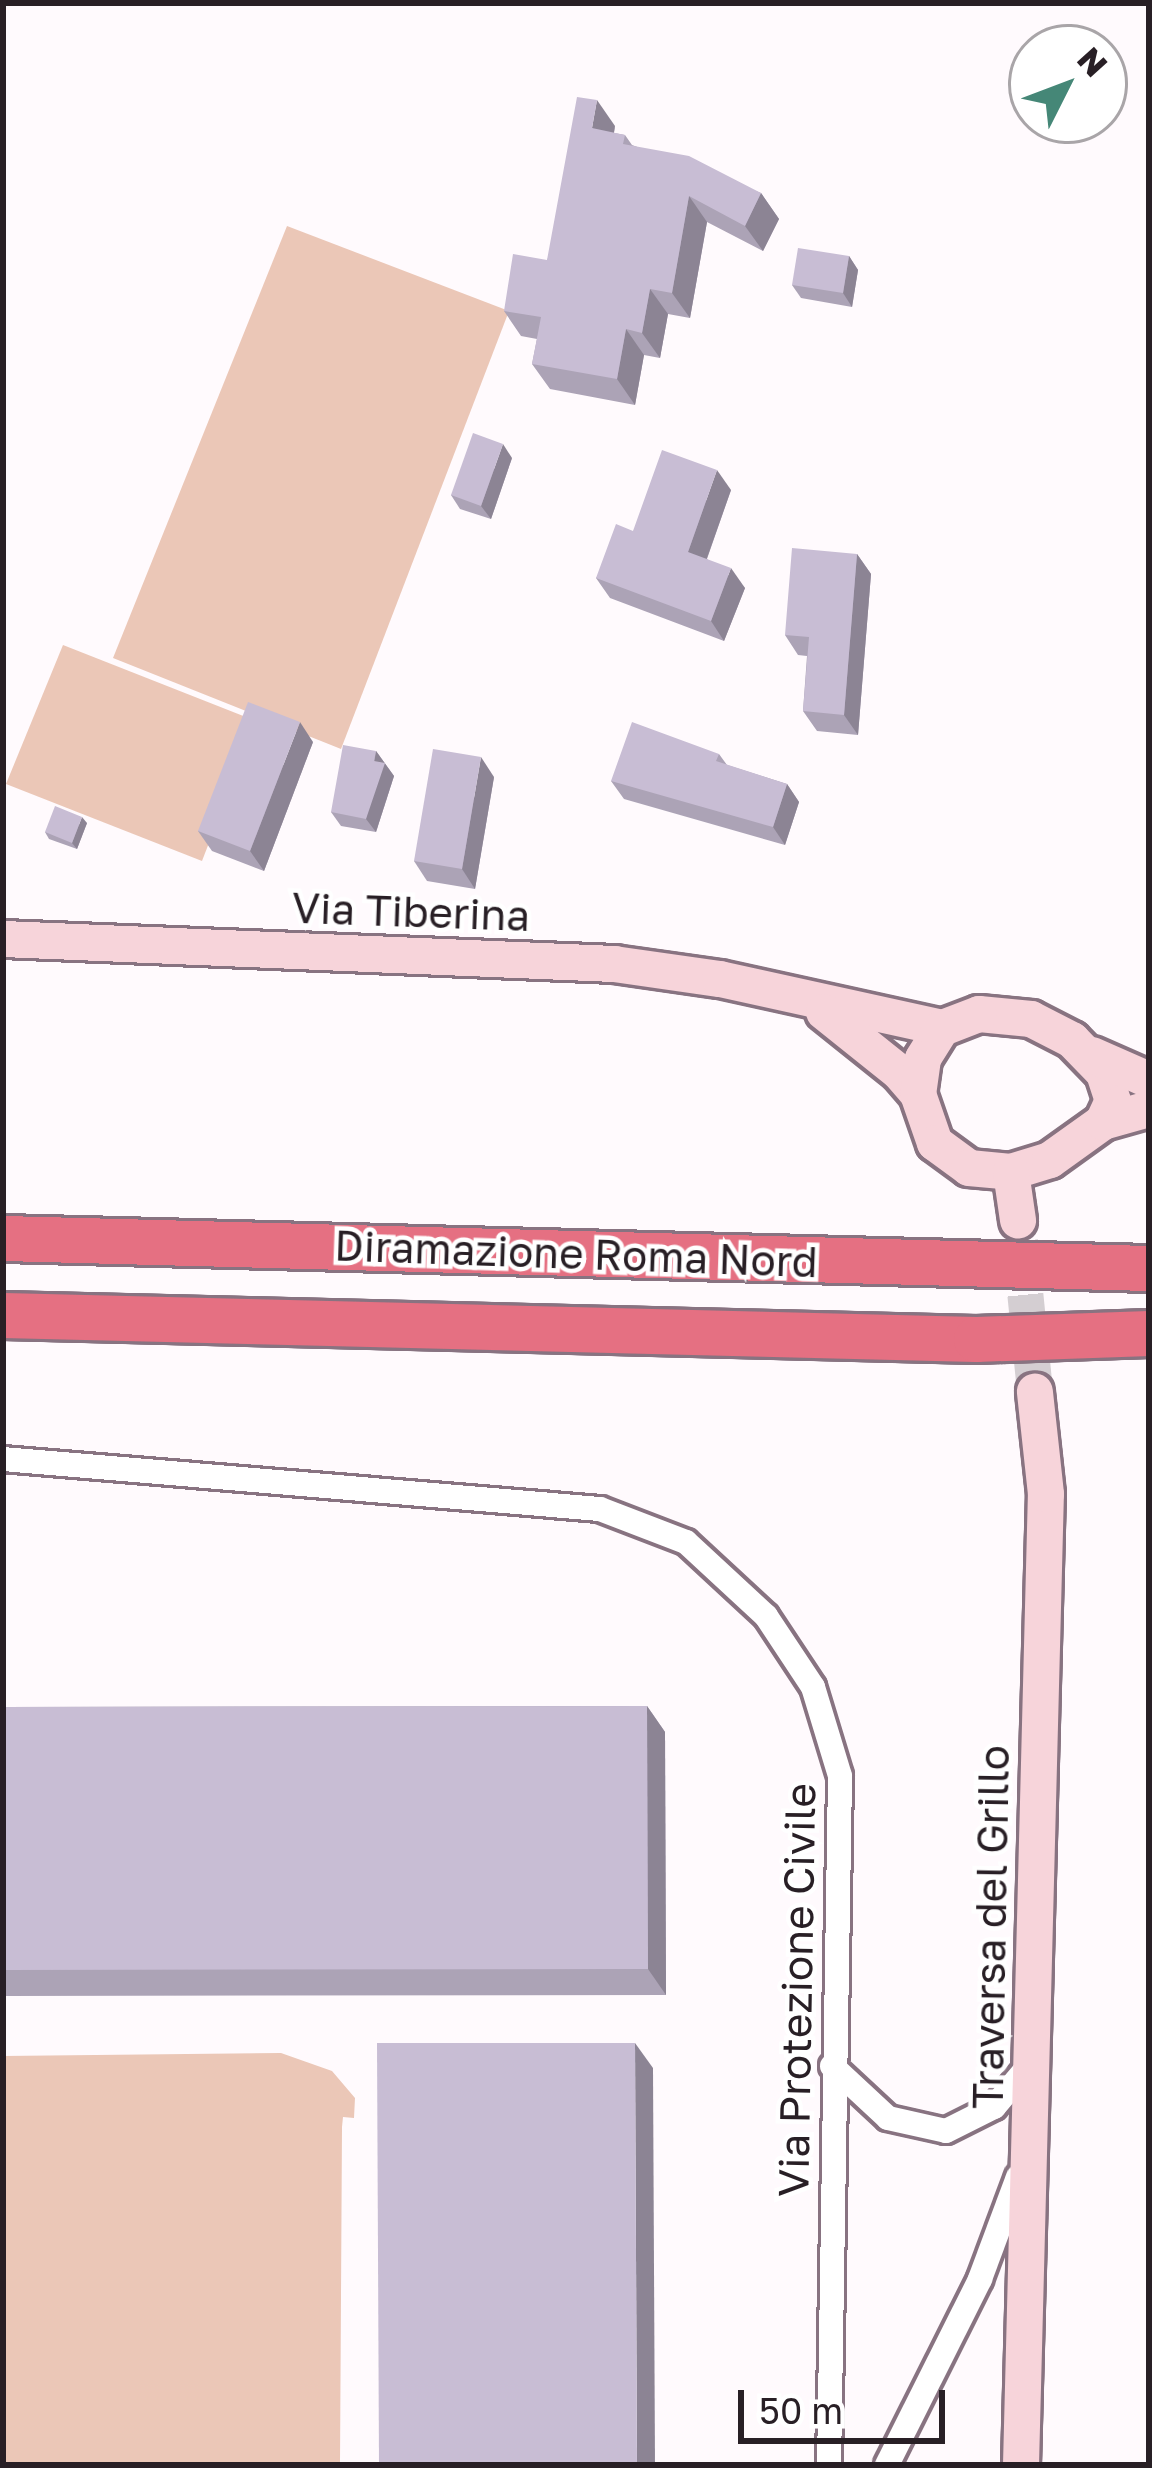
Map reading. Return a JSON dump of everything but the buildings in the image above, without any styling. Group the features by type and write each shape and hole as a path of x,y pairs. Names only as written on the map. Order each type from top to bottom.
{"highway":[{"name":"Diramazione Roma Nord","path":"3,1238 1149,1268"},
{"name":"Diramazione Roma Nord","path":"3,1315 976,1339 1149,1334"}],"main road":[{"name":"Via Tiberina","path":"3,939 614,964 720,979 812,1003 942,1028 968,1015 1014,1016 1052,1028 1090,1054 1149,1080"},
{"name":"Via Tiberina","path":"812,1003 867,1041 918,1094 927,1129 944,1151 969,1168 1011,1172"},
{"path":"918,1094 923,1059 942,1028"},
{"path":"1090,1054 1112,1089 1102,1122"},
{"path":"1018,1220 1011,1172 1050,1160 1102,1122 1149,1109"},
{"name":"Traversa del Grillo","path":"1021,2465 1046,1494 1035,1392"}],"street":[{"name":"Via Protezione Civile","path":"3,1459 601,1509 646,1521 694,1548 747,1595 797,1658 835,1745 841,1796 832,2066 830,2465"},
{"path":"832,2066 888,2118 946,2131 994,2107 1031,2062"},
{"path":"887,2465 980,2279 1030,2128"}],"shaded area":[{"path":"287,226 509,311 341,749 113,658"},
{"path":"63,645 256,721 202,861 6,784"},
{"path":"281,2053 332,2071 355,2098 354,2118 343,2117 342,2127 340,2465 3,2465 3,2056"}],"tunnel":[{"path":"1020,1241 1035,1392"}]}
